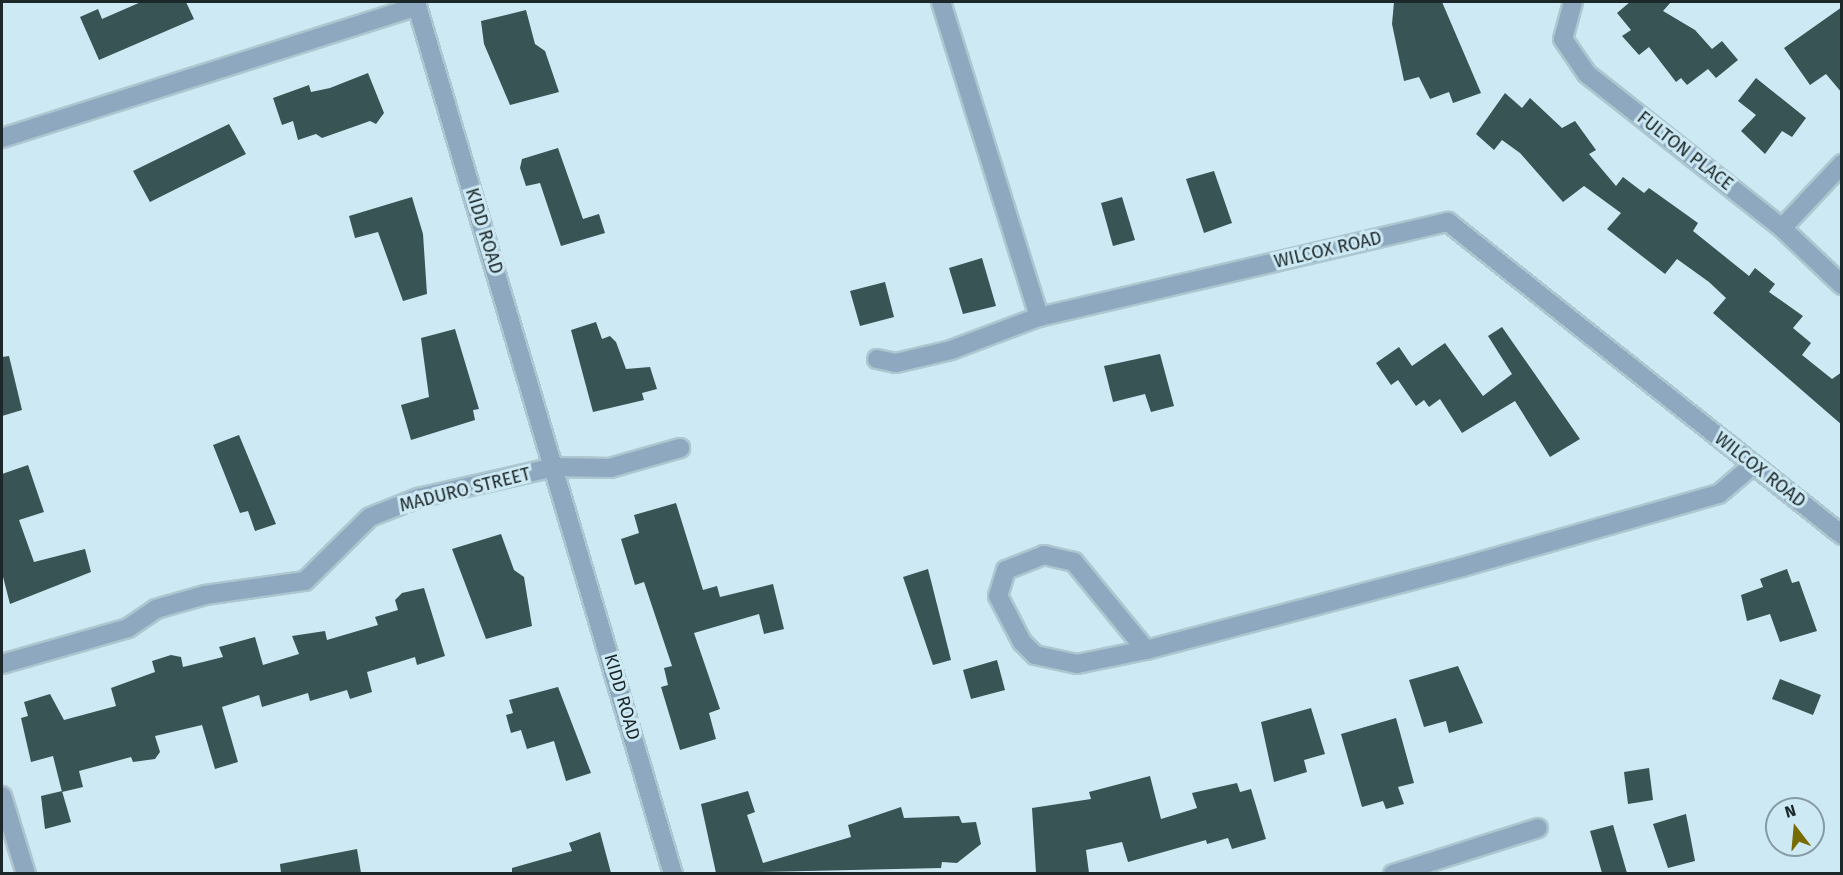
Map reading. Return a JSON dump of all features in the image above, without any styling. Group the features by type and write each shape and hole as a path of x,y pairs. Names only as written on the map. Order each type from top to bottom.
{"street":[{"path":"877,359 896,363 951,350 1039,317 941,2"},
{"name":"FULTON PLACE","path":"1573,2 1563,39 1587,74 1782,228 1842,285"},
{"name":"KIDD ROAD","path":"2,138 417,6 673,873"},
{"path":"1782,228 1842,164"},
{"name":"WILCOX ROAD","path":"1039,317 1448,222 1842,535"},
{"name":"MADURO STREET","path":"2,664 128,628 156,609 205,595 305,581 370,517 418,498 554,467 610,468 680,448"},
{"path":"1146,650 1074,562 1057,555 1027,558 1014,563 1001,579 1000,603 1035,655 1077,664 1146,650 1719,494 1753,465"},
{"path":"2,796 26,873"},
{"path":"1393,873 1538,828"}],"building":[{"path":"141,2 186,2 194,19 99,60 80,17 98,9 102,19"},
{"path":"1394,2 1442,2 1481,93 1453,103 1449,92 1430,99 1419,77 1404,81 1392,24"},
{"path":"1630,2 1671,2 1663,11 1695,30 1712,49 1722,41 1738,60 1716,78 1708,69 1687,85 1681,78 1676,82 1649,47 1639,55 1622,36 1631,30 1617,13"},
{"path":"1842,7 1842,93 1826,74 1810,85 1784,48"},
{"path":"526,10 535,44 545,51 559,92 510,105 484,44 481,21"},
{"path":"368,73 384,113 376,124 370,121 322,138 316,134 298,140 293,121 282,125 273,98 309,85 311,92 330,88"},
{"path":"1756,78 1806,118 1792,137 1782,131 1765,154 1741,131 1756,115 1738,101"},
{"path":"1505,93 1522,108 1530,98 1562,128 1575,121 1596,150 1589,154 1616,186 1623,177 1644,193 1649,188 1698,223 1693,231 1749,276 1755,268 1775,284 1769,292 1803,316 1793,328 1811,343 1802,355 1832,379 1842,372 1842,425 1713,313 1726,298 1709,282 1677,259 1665,274 1607,229 1621,213 1584,186 1563,202 1520,153 1502,140 1494,150 1476,134"},
{"path":"229,124 246,154 150,202 133,171"},
{"path":"558,148 583,219 599,214 605,233 561,246 540,183 526,186 520,168 522,159"},
{"path":"1214,171 1232,223 1204,233 1186,179"},
{"path":"412,197 423,234 427,294 403,301 378,232 355,238 349,216"},
{"path":"1122,197 1135,240 1113,246 1101,203"},
{"path":"982,258 996,306 963,314 949,268"},
{"path":"885,282 894,317 860,326 850,291"},
{"path":"596,322 602,339 610,336 616,342 626,369 650,367 657,389 642,393 644,400 593,412 571,330"},
{"path":"1502,327 1580,439 1550,457 1515,401 1462,433 1440,399 1429,407 1424,400 1416,406 1398,380 1391,385 1376,363 1399,347 1412,366 1445,343 1483,396 1512,374 1488,336"},
{"path":"455,329 479,409 473,410 475,420 411,440 401,405 429,397 421,338"},
{"path":"1160,354 1174,406 1151,412 1145,394 1113,402 1104,366"},
{"path":"9,356 22,410 2,416 2,357"},
{"path":"239,435 276,524 255,531 248,511 240,513 213,445"},
{"path":"28,465 44,512 19,520 34,562 85,549 91,572 10,604 2,573 2,474"},
{"path":"676,503 703,590 717,586 720,597 773,584 784,629 764,634 759,614 694,633 720,709 709,713 716,739 680,750 661,687 668,685 664,668 672,666 644,582 635,585 621,539 639,533 634,515"},
{"path":"501,534 514,570 524,577 532,626 486,639 452,549"},
{"path":"928,569 951,660 933,665 903,577"},
{"path":"1787,569 1792,583 1799,581 1817,631 1780,642 1770,614 1747,621 1741,595 1763,587 1760,579"},
{"path":"424,588 445,656 417,665 415,657 367,672 372,692 350,699 347,690 310,701 308,693 262,707 259,695 222,707 238,762 215,769 202,725 155,736 160,752 155,759 133,762 131,757 79,771 83,787 62,792 53,756 31,762 21,718 28,716 24,702 50,694 64,720 116,706 111,688 155,672 152,661 171,655 181,657 183,667 223,657 219,647 255,637 263,665 299,654 292,636 325,631 327,640 378,625 375,617 398,610 395,600 402,593"},
{"path":"997,660 1005,690 971,699 963,670"},
{"path":"1458,666 1483,723 1449,733 1446,721 1424,727 1409,680"},
{"path":"1780,679 1821,695 1813,715 1772,699"},
{"path":"558,687 591,773 566,781 554,741 527,749 521,730 511,733 506,715 513,713 509,700"},
{"path":"1311,708 1325,754 1304,760 1307,772 1274,782 1261,722"},
{"path":"1396,718 1414,783 1398,787 1404,804 1386,809 1383,801 1362,807 1341,734"},
{"path":"1649,768 1653,800 1628,804 1624,772"},
{"path":"1150,776 1161,819 1197,808 1192,793 1237,783 1240,792 1251,789 1266,839 1232,849 1228,838 1207,844 1206,840 1128,862 1122,842 1086,850 1089,873 1036,873 1032,808 1091,799 1089,792"},
{"path":"62,791 71,822 45,829 41,796"},
{"path":"748,791 755,812 747,815 763,863 851,837 848,825 901,807 904,818 959,816 962,823 976,822 981,844 957,863 942,862 941,868 716,873 701,804"},
{"path":"1686,814 1695,861 1668,868 1653,824"},
{"path":"1613,825 1627,873 1602,873 1590,831"},
{"path":"600,832 611,873 512,873 512,868 572,851 569,843"},
{"path":"357,849 361,873 281,873 280,864"}]}
